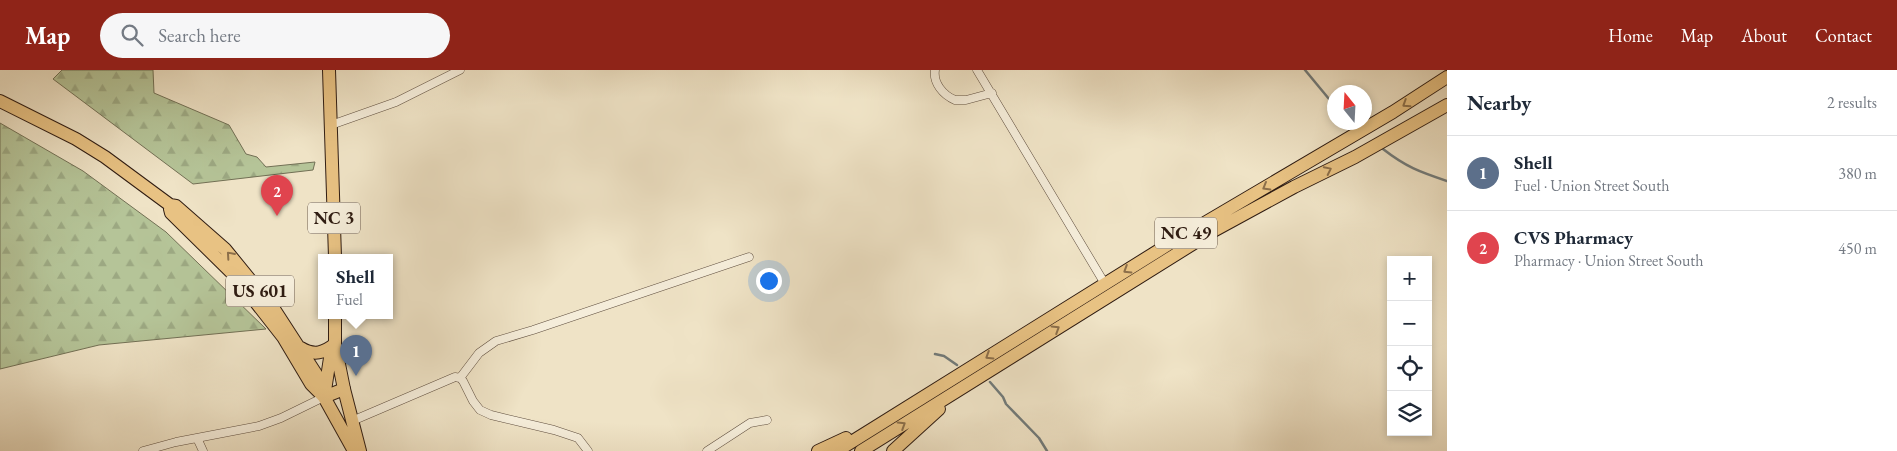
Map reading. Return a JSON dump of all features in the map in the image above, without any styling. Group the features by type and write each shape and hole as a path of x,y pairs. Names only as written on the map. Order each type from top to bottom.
{"main road":[{"name":"NC 3","path":"329,70 335,254"},
{"name":"NC 49","path":"837,451 1104,284 1393,112 1447,77"},
{"name":"US 601","path":"0,102 91,148 170,205 176,206 225,249 274,309 301,348 320,380 324,397 354,451"},
{"name":"NC 49","path":"861,451 1215,230 1286,191 1355,157 1447,105"},
{"name":"US 601","path":"170,205 171,213 236,277 283,337 311,384 324,397"},
{"path":"335,319 335,344 360,451"},
{"path":"301,348 307,352 317,353 326,351 335,344"},
{"path":"324,397 330,358 335,344"},
{"path":"893,451 970,382"},
{"path":"324,397 344,389"},
{"path":"818,451 893,416"}],"street":[{"path":"331,125 396,102 460,70"},
{"path":"935,70 934,78 939,88 955,100 966,100 992,93"},
{"path":"977,70 1104,284"},
{"path":"460,378 479,353 496,341 748,257"},
{"path":"352,421 449,378 460,378 464,381 473,402 480,410 491,416 554,430 578,438 588,451"},
{"path":"143,451 270,422 324,397"},
{"path":"707,451 750,423 767,420"},
{"path":"197,438 203,451"}],"green space":[{"path":"62,70 153,70 154,93 229,125 246,154 257,157 266,167 315,162 313,170 193,184 53,79"},
{"path":"0,123 83,171 166,232 266,329 99,345 0,369"}],"waterway":[{"path":"1305,70 1327,97"},
{"path":"1383,149 1414,168 1447,181"},
{"path":"935,354 944,356 957,365"},
{"path":"990,382 1003,397 1006,404 1039,438 1047,451"}],"place":[{"name":"CVS Pharmacy","path":"277,216"},
{"name":"Shell","path":"356,376"}]}
